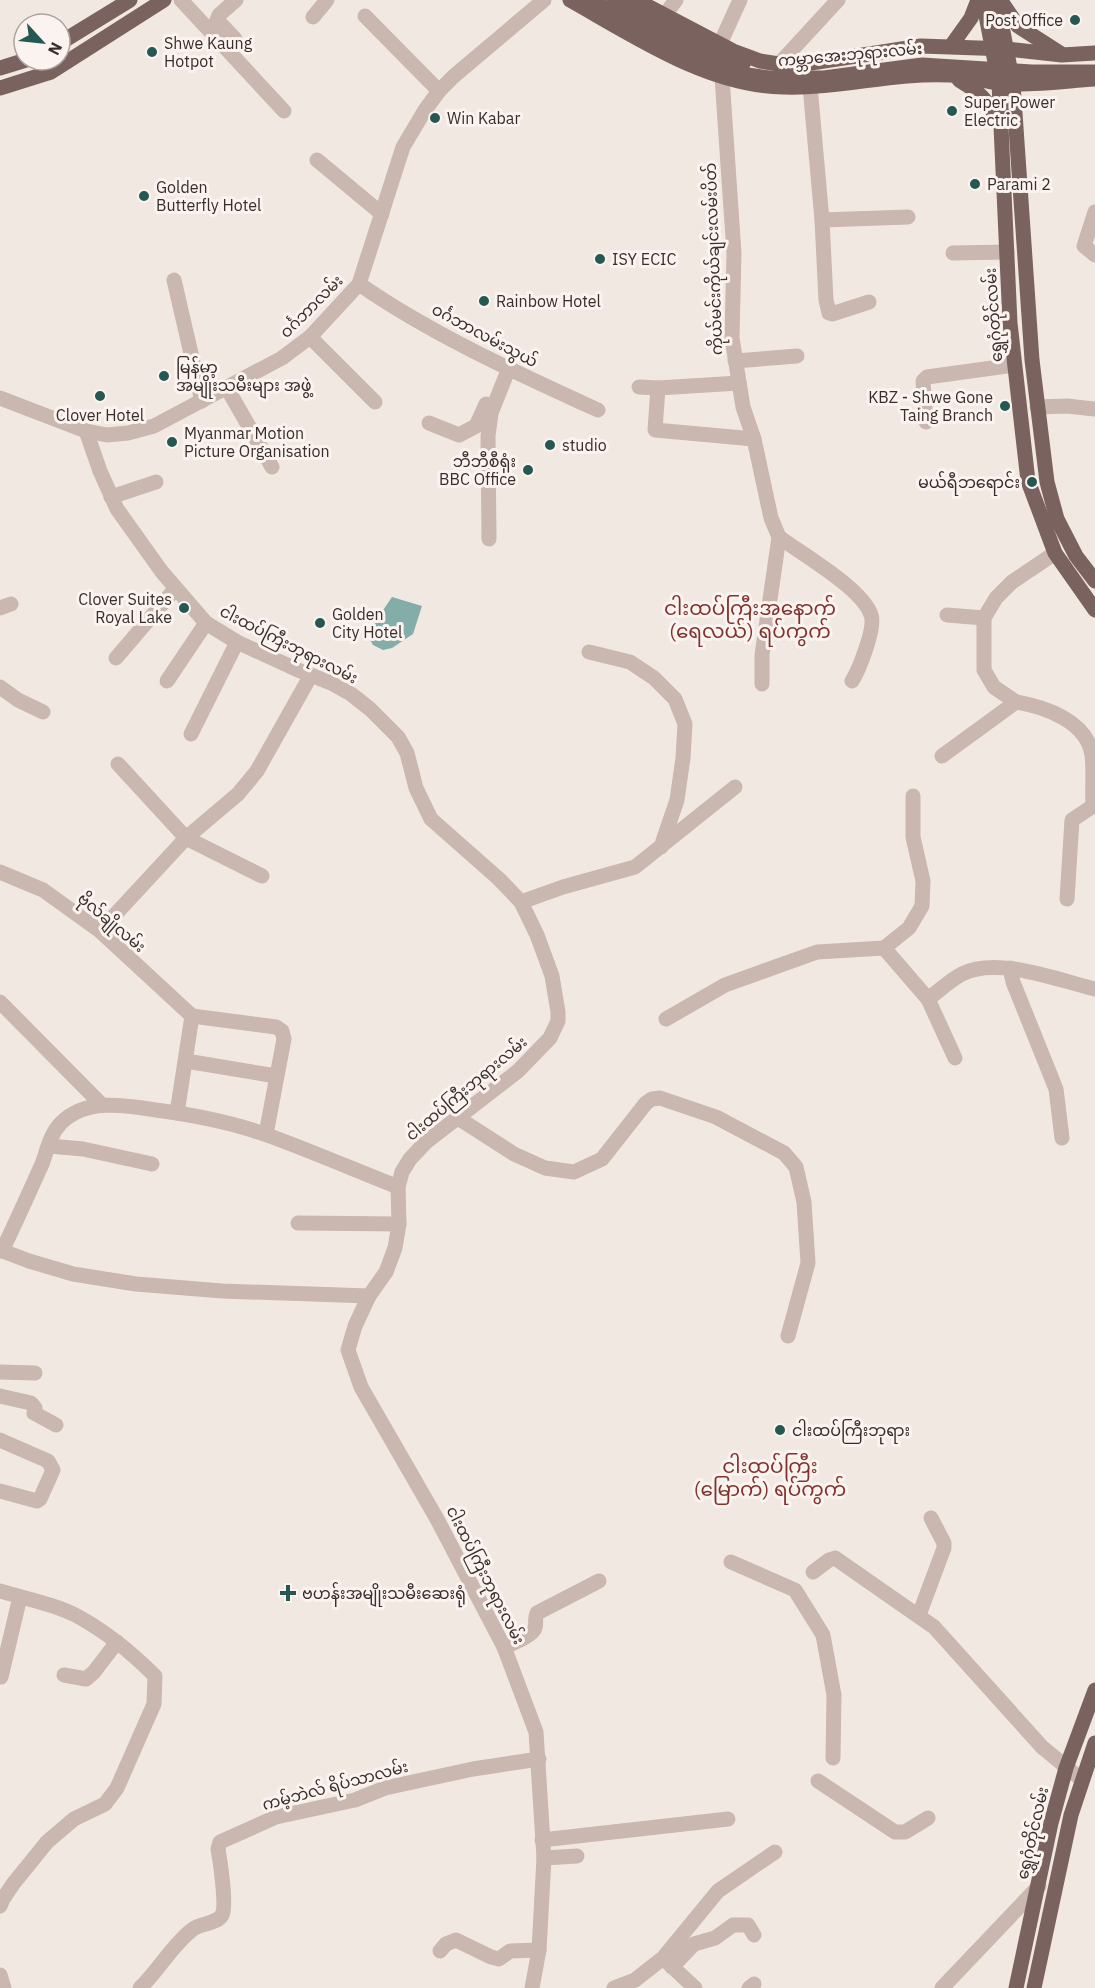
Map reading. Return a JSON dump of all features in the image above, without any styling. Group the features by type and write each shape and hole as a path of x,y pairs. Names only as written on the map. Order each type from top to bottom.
{"main road":[{"path":"72,36 129,0"},
{"path":"0,88 51,72 164,0"},
{"path":"570,0 664,52 722,77 765,87 810,86 898,77 951,75 1006,83 1095,79"},
{"name":"ကမ္ဘာအေးဘုရားလမ်း","path":"590,0 696,57 741,74 769,78 824,78 922,65 1032,72 1095,72"},
{"name":"ကမ္ဘာအေးဘုရားလမ်း","path":"614,0 704,48 730,60 758,68 819,70 927,55 1029,63 1095,62"},
{"path":"636,0 747,57 779,64 811,63 902,48 951,46 1000,48 1062,55 1095,53"},
{"path":"951,46 981,0"},
{"name":"ရွှေဂုံတိုင်လမ်း","path":"981,0 1000,48"},
{"path":"999,0 1018,26 1062,55"},
{"name":"ရွှေဂုံတိုင်လမ်း","path":"999,0 1000,48 1006,83 1037,407 1047,482 1058,519 1076,556 1093,575"},
{"path":"810,86 811,63"},
{"path":"951,75 987,101 1009,126 1034,87 1052,82"},
{"name":"ရွှေဂုံတိုင်လမ်း","path":"1009,126 1007,252 1010,323 1028,481 1055,553 1095,610"},
{"name":"ရွှေဂုံတိုင်လမ်း","path":"1016,1988 1051,1823 1066,1768 1095,1690"},
{"name":"ရွှေဂုံတိုင်လမ်း","path":"1034,1988 1071,1815 1095,1743"}],"street":[{"path":"181,0 284,111"},
{"path":"235,39 217,20 219,15 236,0"},
{"path":"313,17 327,0"},
{"name":"ဝင်္ဂဘာလမ်း","path":"0,398 86,432 107,435 128,433 154,426 282,358 310,337 359,284 403,147 425,110 439,91 544,0"},
{"path":"664,16 676,0"},
{"path":"720,44 740,0"},
{"path":"779,64 838,0"},
{"path":"365,16 439,91"},
{"name":"ကိုယ်မင်းကိုယ်ချင်းလမ်းပိတ်","path":"722,77 734,253 732,338 743,407 754,439 771,518 779,537 762,655 762,684"},
{"path":"810,86 822,220 826,300 829,313 869,302"},
{"path":"317,160 382,214"},
{"path":"822,220 908,217"},
{"path":"1094,221 1084,246 1095,255"},
{"path":"953,253 1007,252"},
{"path":"174,280 202,401"},
{"name":"ဝင်္ဂဘာလမ်းသွယ်","path":"359,284 434,329 598,410"},
{"path":"310,337 375,402"},
{"path":"735,361 797,356"},
{"path":"926,422 923,381 927,376 1014,365"},
{"path":"429,423 459,435 476,426 505,366"},
{"path":"489,539 488,436 491,413 505,366"},
{"path":"639,387 739,383"},
{"path":"227,388 272,466"},
{"path":"658,388 655,430 754,439"},
{"path":"1037,407 1067,406 1095,409"},
{"name":"ငါးထပ်ကြီးဘုရားလမ်း","path":"86,432 117,509 176,589 206,623 237,642 351,694 398,737 407,753 416,788 431,819 499,879 521,902 537,935 552,976 558,1021 550,1038 518,1071 426,1142 402,1172 398,1187 399,1224 395,1248 386,1272 369,1296 350,1339 348,1350 351,1365 361,1388 437,1519 504,1647 536,1732 544,1858 539,1950 532,1988"},
{"path":"111,497 156,482"},
{"path":"779,537 854,591 871,613 871,630 852,681"},
{"path":"1055,553 1012,582 996,598 984,618 984,670 994,687 1016,702 1039,706 1072,723 1084,736 1092,753 1093,806 1072,820 1067,898"},
{"path":"116,658 176,589"},
{"path":"947,615 984,618"},
{"path":"167,681 206,623"},
{"path":"191,734 237,642"},
{"path":"589,652 630,662 654,678 675,699 685,724 677,800 661,847"},
{"path":"100,931 186,838 238,794 256,771 311,675"},
{"path":"0,687 18,700 44,712"},
{"path":"942,756 1016,702"},
{"path":"118,764 186,838 262,876"},
{"path":"521,902 563,886 635,867 735,787"},
{"path":"666,1019 725,985 818,952 884,948 909,928 922,906 923,881 913,837 913,795"},
{"name":"ဗိုလ်ချိုလမ်း","path":"0,872 42,890 100,931 192,1016"},
{"path":"884,948 928,999 955,1058"},
{"path":"928,999 961,974 989,967 1010,968 1095,989"},
{"path":"1010,968 1013,982 1056,1089 1062,1138"},
{"path":"0,1002 102,1105"},
{"path":"177,1113 192,1016 276,1027 282,1031 284,1039 266,1134"},
{"path":"186,1061 276,1076"},
{"path":"458,1118 514,1154 545,1168 574,1172 602,1159 646,1103 660,1098 716,1117 784,1153 796,1167 804,1202 808,1263 789,1336"},
{"path":"369,1296 222,1291 136,1284 74,1274 29,1262 1,1251 49,1146 53,1132 62,1121 83,1110 102,1105 125,1105 204,1117 266,1134 398,1187"},
{"path":"49,1146 83,1149 152,1164"},
{"path":"298,1223 399,1224"},
{"path":"0,1372 35,1373"},
{"path":"0,1396 31,1403 34,1413 56,1425"},
{"path":"0,1440 48,1461 53,1470 40,1500 36,1501 0,1491"},
{"path":"919,1615 944,1548 944,1543 931,1518"},
{"path":"813,1572 835,1558 919,1615 942,1635 1028,1732 1082,1780"},
{"path":"731,1562 795,1590 823,1635 834,1695 832,1758"},
{"path":"504,1647 533,1633 537,1613 599,1581"},
{"path":"0,1591 78,1616 131,1651 155,1676 154,1704 117,1788 105,1804 74,1819 47,1842 13,1884 0,1906"},
{"path":"0,1677 21,1597"},
{"path":"64,1675 86,1679 117,1642"},
{"name":"ကမ့်ဘဲလ် ရိပ်သာလမ်း","path":"140,1988 158,1971 173,1946 196,1927 217,1920 222,1914 224,1905 218,1849 220,1842 276,1817 355,1800 385,1788 473,1769 539,1760"},
{"path":"818,1781 895,1832 905,1832 928,1818"},
{"path":"542,1840 728,1819"},
{"path":"668,1962 718,1891 775,1852"},
{"path":"544,1858 577,1856"},
{"path":"942,1988 1039,1886"},
{"path":"614,1988 635,1980 668,1962 694,1944 715,1938 733,1925 748,1925 754,1935"},
{"path":"440,1951 446,1944 456,1940 490,1958 499,1959 510,1951 539,1950"},
{"path":"668,1962 695,1988"},
{"path":"0,1975 4,1988"}],"water":[{"path":"392,597 422,606 413,634 392,648 383,650 373,645 367,634"}],"place":[{"name":"Post Office","path":"1075,20"},
{"name":"Shwe Kaung Hotpot","path":"152,52"},
{"name":"Super Power Electric","path":"952,111"},
{"name":"Win Kabar","path":"435,118"},
{"name":"Parami 2","path":"975,184"},
{"name":"Golden Butterfly Hotel","path":"144,196"},
{"name":"ISY ECIC","path":"600,259"},
{"name":"Rainbow Hotel","path":"484,301"},
{"name":"မြန်မာ့ အမျိုးသမီးများ အဖွဲ့","path":"164,376"},
{"name":"Clover Hotel","path":"100,396"},
{"name":"KBZ - Shwe Gone Taing Branch","path":"1005,406"},
{"name":"Myanmar Motion Picture Organisation","path":"172,442"},
{"name":"studio","path":"550,445"},
{"name":"ဘီဘီစီရုံး BBC Office","path":"528,470"},
{"name":"မယ်ရီဘရောင်း","path":"1032,482"},
{"name":"Clover Suites Royal Lake","path":"184,608"},
{"name":"Golden City Hotel","path":"320,623"},
{"name":"ငါးထပ်ကြီးဘုရား","path":"780,1430"},
{"name":"ဗဟန်းအမျိုးသမီးဆေးရုံ","path":"288,1593"}],"district":[{"name":"ငါးထပ်ကြီးအနောက် (ရေလယ်) ရပ်ကွက်","path":"750,620"},
{"name":"ငါးထပ်ကြီး (မြောက်) ရပ်ကွက်","path":"770,1478"}]}
